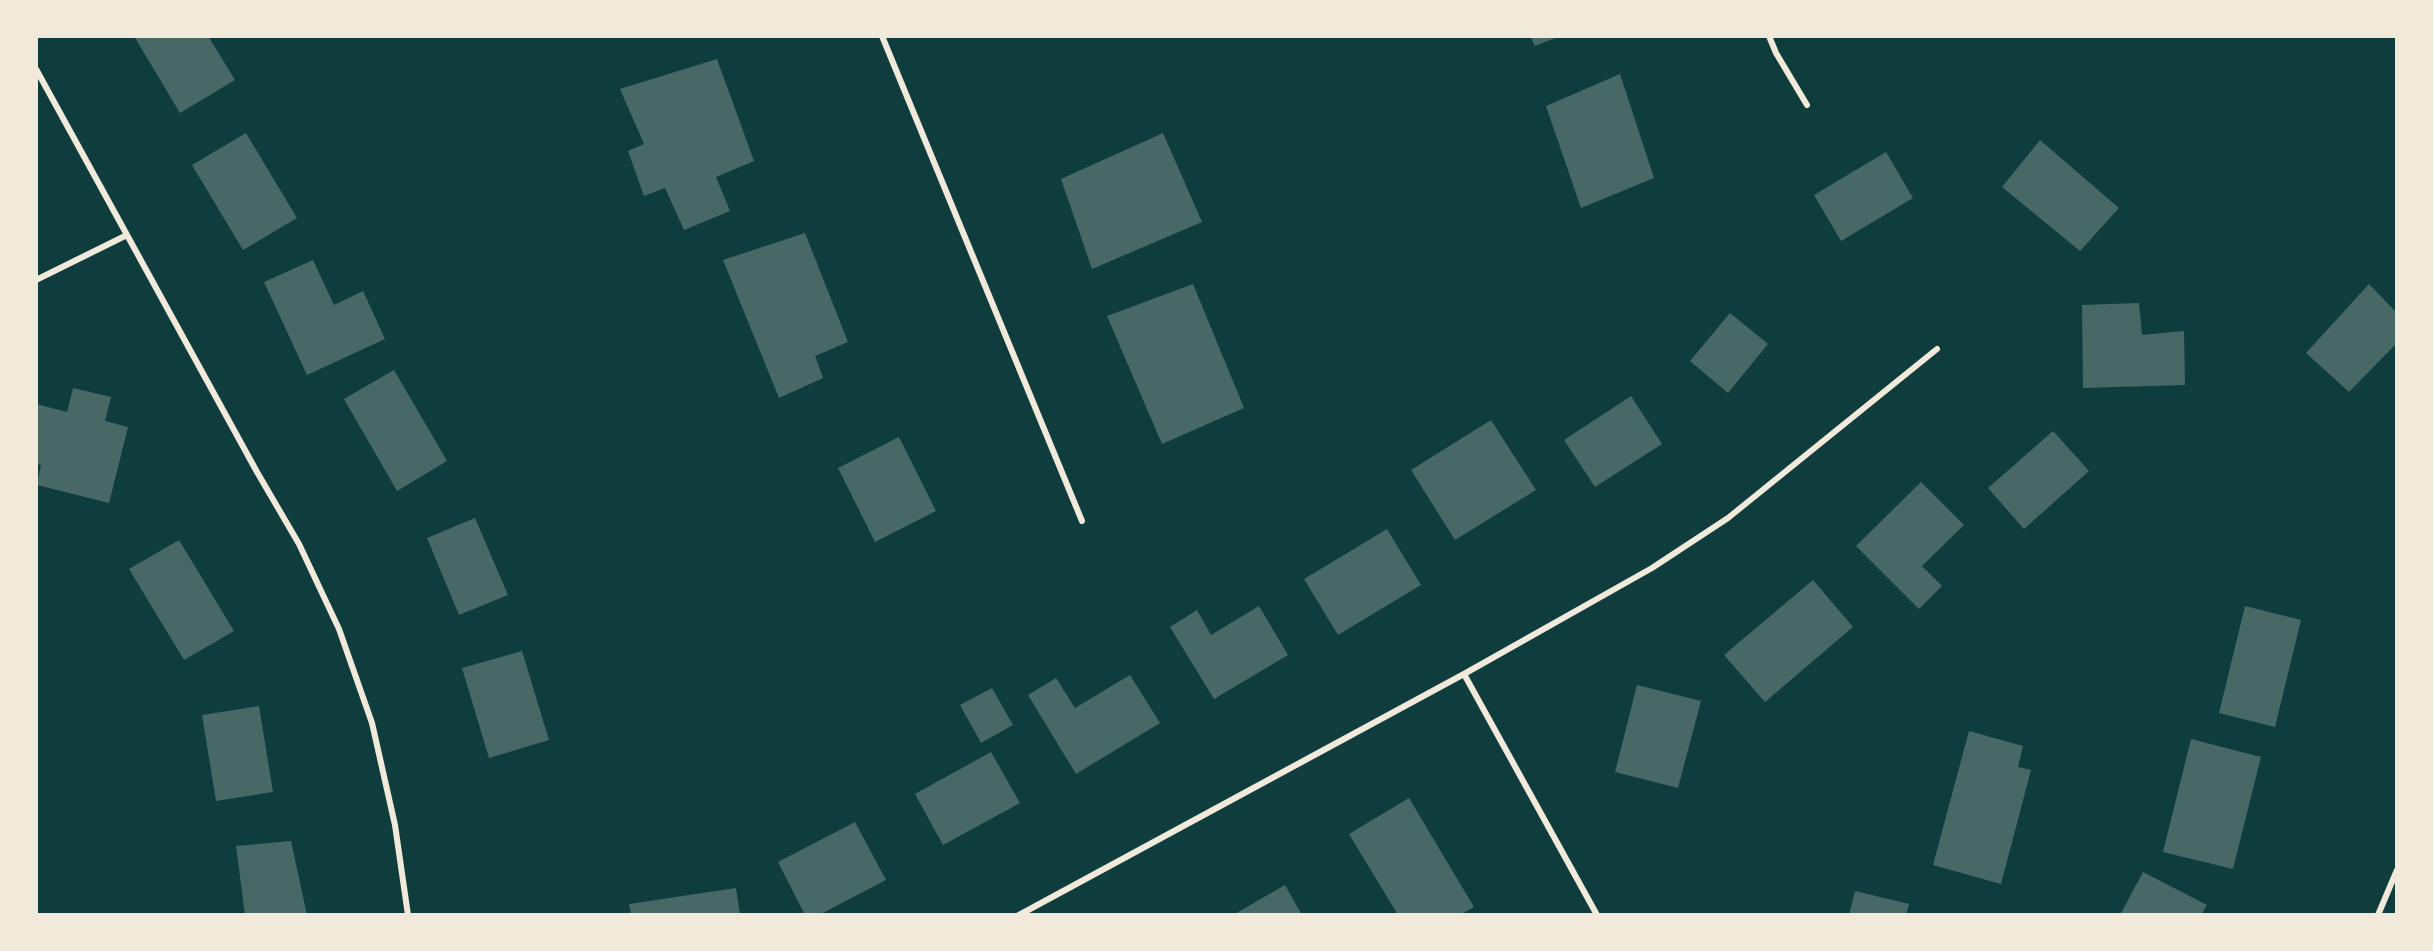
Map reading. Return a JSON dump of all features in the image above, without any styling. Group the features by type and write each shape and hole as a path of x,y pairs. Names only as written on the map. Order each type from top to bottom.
{"street":[{"path":"882,36 1082,521"},
{"path":"1769,36 1776,53 1807,105"},
{"path":"36,69 257,472 299,544 339,629 372,723 395,825 408,915"},
{"path":"36,280 127,235"},
{"path":"1019,915 1464,674 1652,568 1728,518 1937,349"},
{"path":"1464,674 1597,915"},
{"path":"2378,915 2397,870"}],"building":[{"path":"134,36 208,36 235,80 180,113"},
{"path":"1530,36 1560,36 1535,46"},
{"path":"717,59 754,161 716,177 730,211 684,230 665,188 644,196 628,151 644,144 620,89"},
{"path":"1620,74 1654,178 1581,208 1546,106"},
{"path":"246,133 297,218 243,250 192,165"},
{"path":"1163,133 1202,222 1092,269 1061,179"},
{"path":"2040,140 2119,208 2080,251 2002,187"},
{"path":"1886,152 1913,198 1841,241 1814,195"},
{"path":"805,233 848,342 815,356 823,378 779,398 723,260"},
{"path":"313,260 334,305 363,291 385,339 307,375 264,282"},
{"path":"1193,284 1244,408 1162,444 1107,316"},
{"path":"2369,284 2397,313 2397,343 2349,392 2306,353"},
{"path":"2139,303 2142,335 2184,331 2185,385 2083,388 2082,305"},
{"path":"1730,313 1768,344 1728,393 1690,361"},
{"path":"394,370 447,461 397,491 344,399"},
{"path":"73,388 111,397 105,421 128,427 109,503 37,485 41,465 36,464 36,404 67,412"},
{"path":"1631,396 1662,444 1595,487 1564,440"},
{"path":"1491,420 1536,490 1455,540 1411,470"},
{"path":"2053,431 2089,471 2024,529 1988,488"},
{"path":"899,437 936,511 875,542 838,468"},
{"path":"1921,482 1964,525 1922,566 1942,586 1919,609 1856,546"},
{"path":"475,518 508,595 459,615 427,538"},
{"path":"1387,529 1421,585 1338,635 1304,579"},
{"path":"179,540 234,631 184,660 129,569"},
{"path":"1813,580 1853,627 1765,702 1724,655"},
{"path":"1259,606 1288,655 1214,699 1170,627 1197,610 1211,635"},
{"path":"2245,606 2301,620 2275,727 2219,713"},
{"path":"522,651 549,740 489,758 462,668"},
{"path":"1130,675 1160,723 1076,774 1028,695 1056,678 1075,708"},
{"path":"1637,685 1701,701 1678,788 1615,772"},
{"path":"992,688 1013,725 981,743 960,705"},
{"path":"259,706 273,792 216,801 202,715"},
{"path":"1969,731 2023,746 2018,767 2031,770 2001,884 1933,865"},
{"path":"2191,739 2261,757 2233,869 2163,852"},
{"path":"991,752 1020,803 943,845 915,794"},
{"path":"1409,798 1474,907 1460,915 1398,915 1349,834"},
{"path":"855,822 886,880 819,915 805,915 778,862"},
{"path":"291,841 307,915 245,915 236,846"},
{"path":"2143,872 2207,905 2201,915 2120,915"},
{"path":"1285,885 1302,915 1233,915"},
{"path":"736,888 740,915 631,915 629,904"},
{"path":"1855,891 1909,904 1906,915 1849,915"}]}
